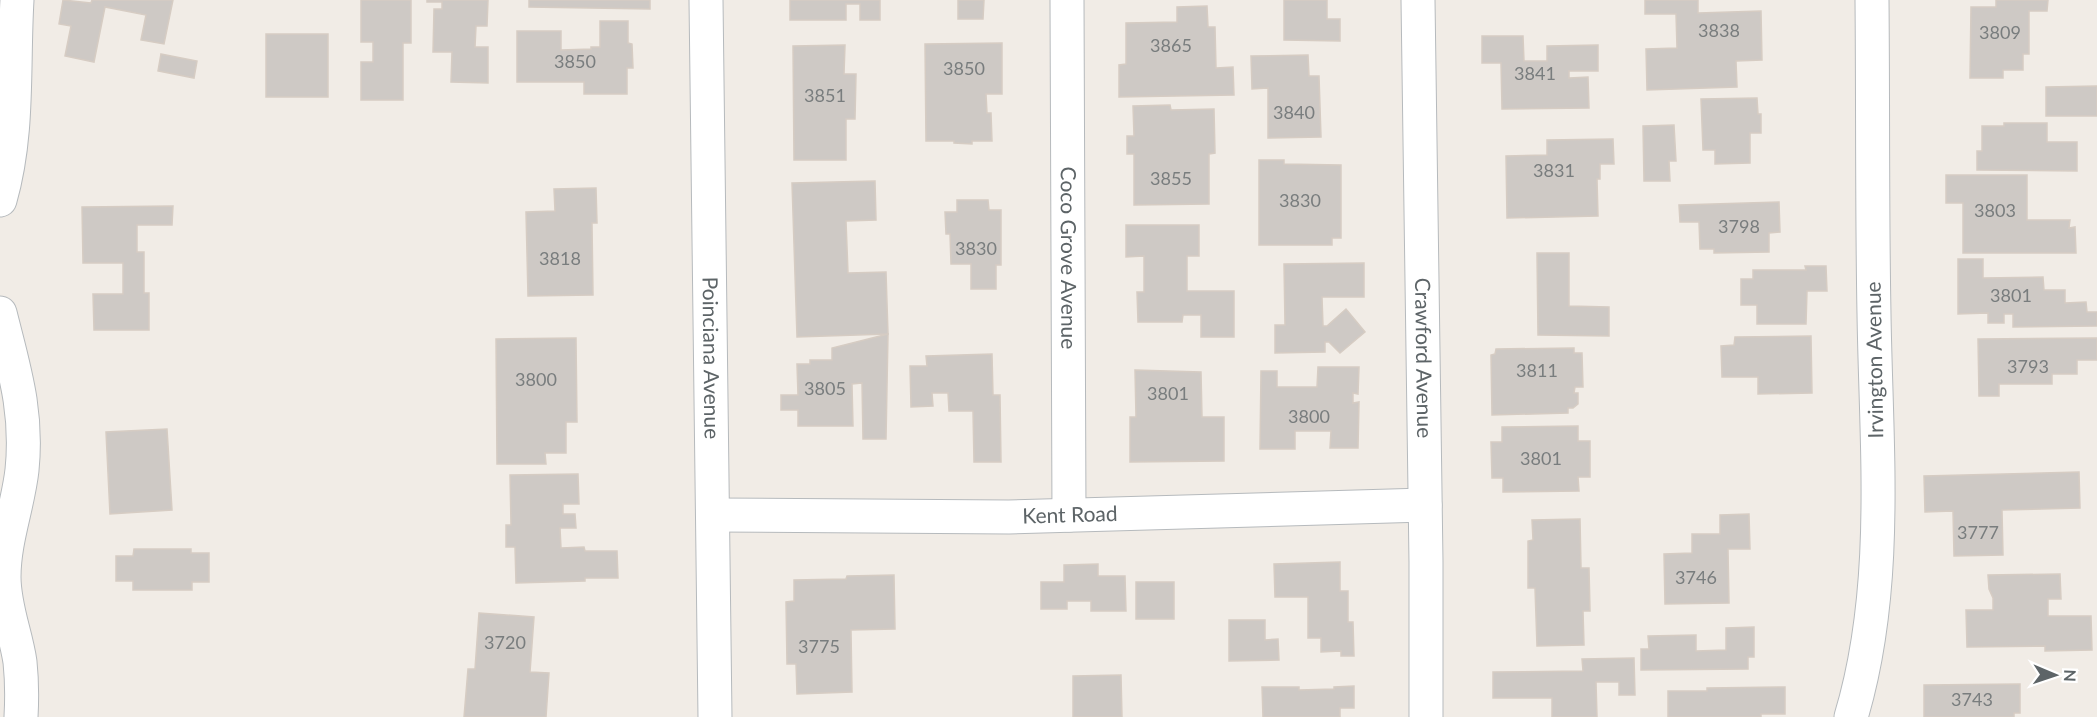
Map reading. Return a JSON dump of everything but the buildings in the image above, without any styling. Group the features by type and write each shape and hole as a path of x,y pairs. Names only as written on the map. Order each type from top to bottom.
{"street":[{"path":"0,200 9,167 13,133 17,0"},
{"name":"Poinciana Avenue","path":"706,0 716,717"},
{"name":"Coco Grove Avenue","path":"1067,0 1069,515"},
{"name":"Crawford Avenue","path":"1418,0 1426,717"},
{"name":"Irvington Avenue","path":"1851,717 1861,679 1869,632 1877,520 1872,0"},
{"path":"0,313 20,389 24,435 16,506 7,538 4,580 7,608 20,661 21,717"},
{"name":"Kent Road","path":"714,515 1008,517 1425,505"}]}
